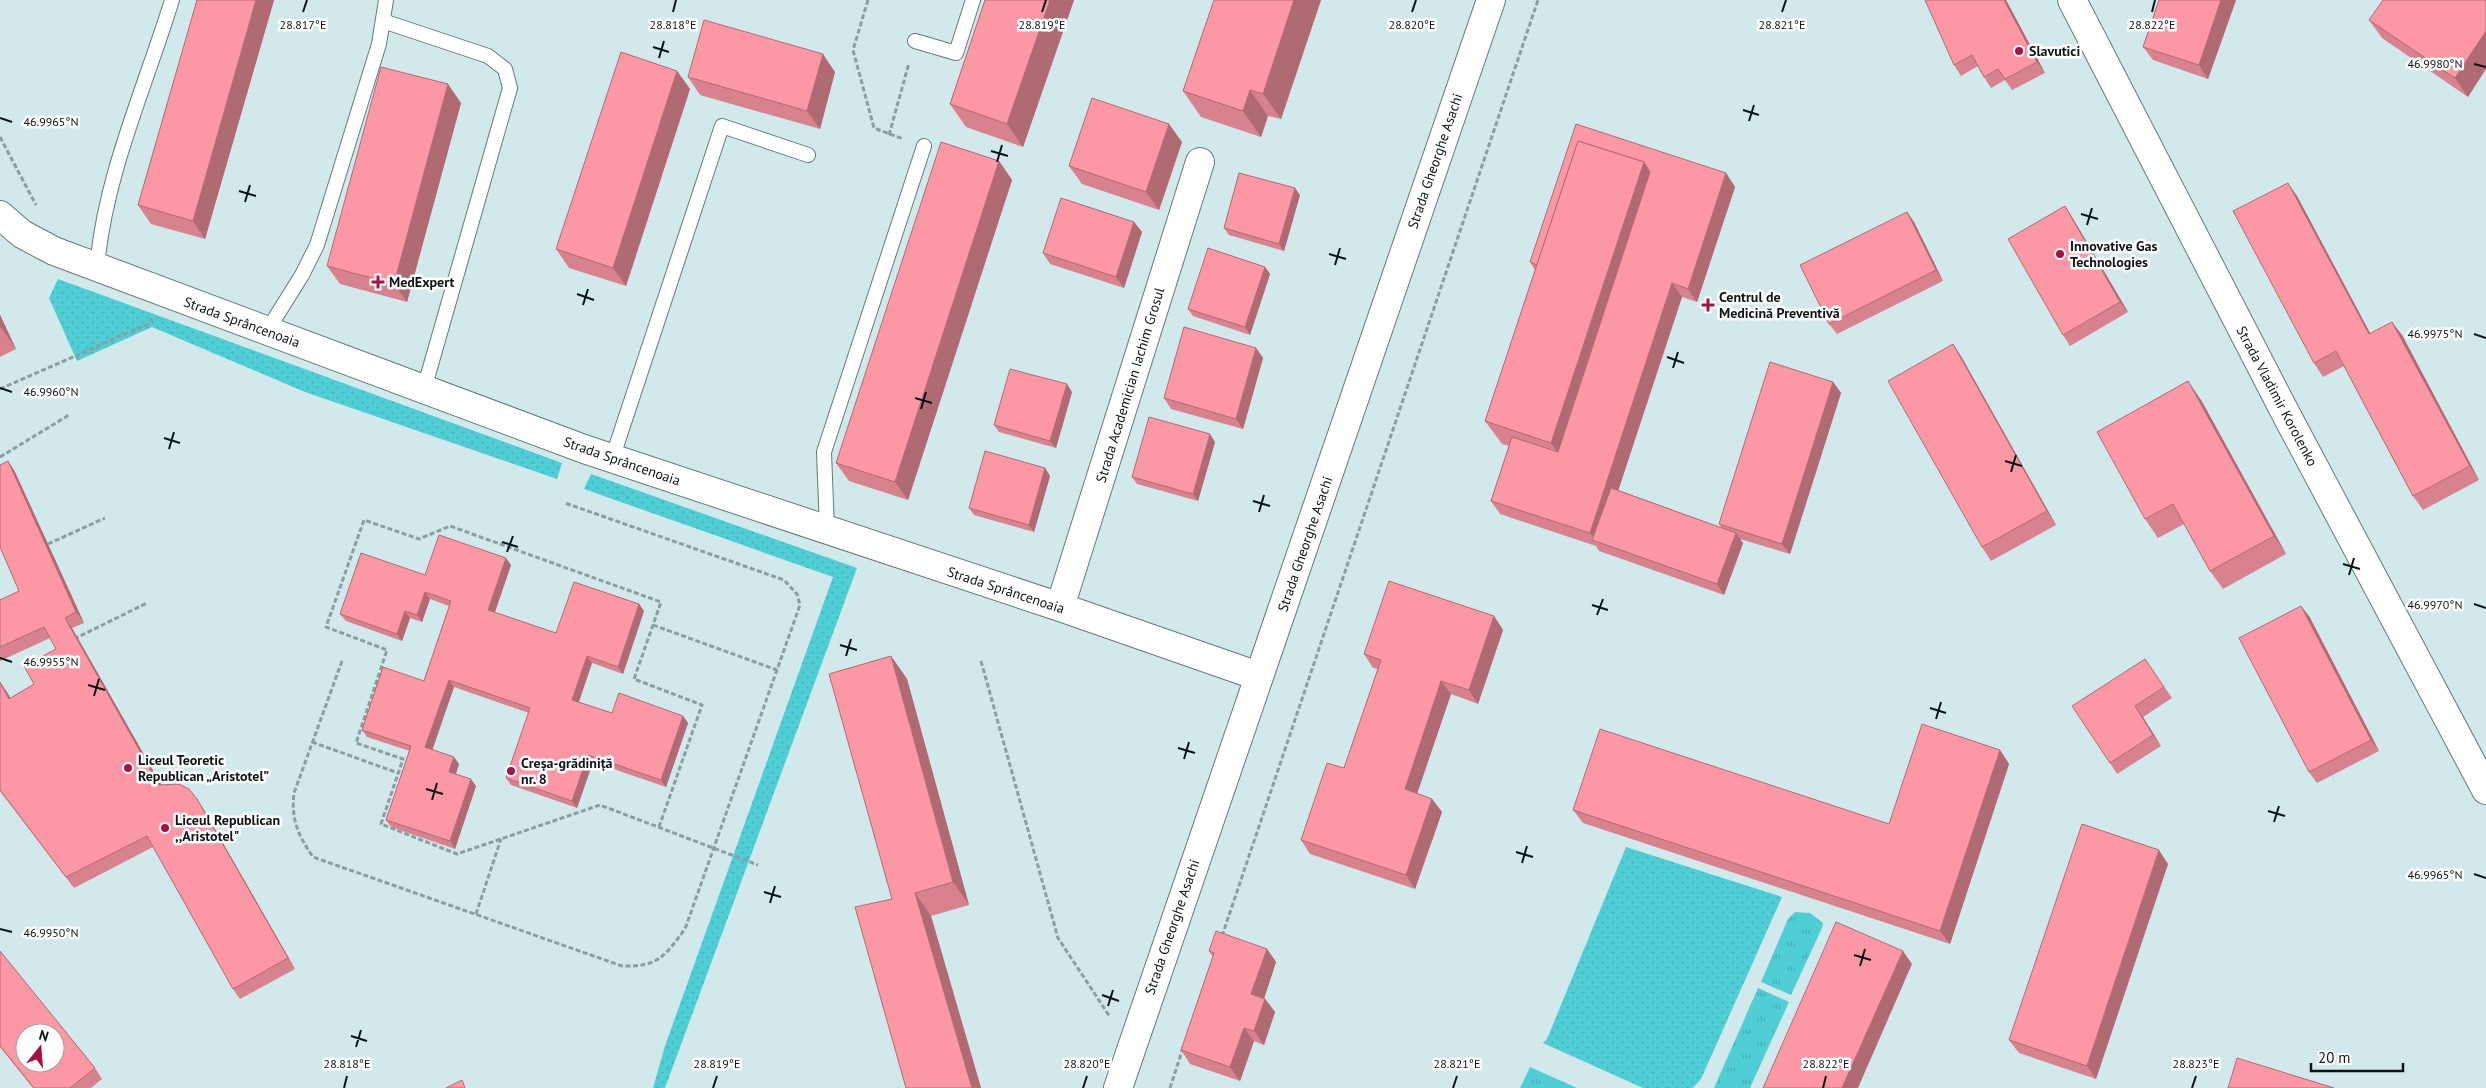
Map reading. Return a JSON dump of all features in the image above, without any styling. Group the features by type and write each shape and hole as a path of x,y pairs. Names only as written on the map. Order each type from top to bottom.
{"main road":[{"name":"Strada Gheorghe Asachi","path":"1118,1088 1258,676 1377,336 1420,200 1491,0"},
{"name":"Strada Vladimir Korolenko","path":"2072,0 2287,416 2486,790"},
{"name":"Strada Academician Iachim Grosul","path":"1060,607 1200,162"},
{"name":"Strada Sprâncenoaia","path":"0,215 22,234 46,247 96,268 612,459 1060,607 1258,676"}],"lane":[{"path":"96,268 105,211 119,160 172,0"},
{"path":"266,331 302,274 317,244 371,71 386,0"},
{"path":"915,41 956,52 973,0"},
{"path":"383,21 488,56 505,69 510,88 424,389"},
{"path":"612,459 722,126 808,155"},
{"path":"827,529 824,452 924,146"}],"path":[{"path":"868,0 853,50 874,128 924,146"},
{"path":"1220,941 1538,0"},
{"path":"888,134 915,41"},
{"path":"0,137 38,207"},
{"path":"0,389 148,324 153,316"},
{"path":"0,457 69,414"},
{"path":"342,661 294,793 292,812 300,838 313,857 622,966 642,966 659,960 685,929 800,605 796,594 784,580 565,503"},
{"path":"48,544 105,518"},
{"path":"659,828 702,705 634,679 661,602 450,526 419,538 364,520 326,627 387,650 356,743 403,759 381,824 457,854 600,805 659,828 758,865"},
{"path":"69,642 83,633 147,603"},
{"path":"653,624 777,670"},
{"path":"981,661 1058,938 1111,1019"},
{"path":"312,742 398,773"},
{"path":"476,914 501,839"},
{"path":"1170,1088 1186,1042"}],"green space":[{"path":"58,279 562,463 557,479 305,392 152,327 77,361 49,298"},
{"path":"591,474 857,568 665,1088 653,1088 665,1046 833,577 584,489"},
{"path":"1626,847 1782,897 1701,1079 1693,1088 1643,1088 1543,1043 1547,1039"},
{"path":"1795,912 1810,913 1823,923 1791,995 1761,982 1788,919"},
{"path":"1758,988 1789,1002 1750,1088 1714,1088"},
{"path":"1530,1067 1577,1088 1520,1088"}],"building":[{"path":"197,0 256,0 193,221 138,205"},
{"path":"985,0 1050,0 1007,124 950,104"},
{"path":"1214,0 1294,0 1263,94 1250,90 1243,111 1183,91"},
{"path":"1925,0 2004,0 2037,62 2005,79 1998,69 1984,77 1972,55 1954,65"},
{"path":"2159,0 2221,0 2199,65 2143,47"},
{"path":"2383,0 2486,0 2486,31 2455,78 2369,20"},
{"path":"704,20 823,54 807,111 688,77"},
{"path":"621,52 677,71 613,268 556,249"},
{"path":"381,67 448,84 394,284 327,266"},
{"path":"1092,98 1169,124 1146,192 1069,166"},
{"path":"1576,124 1726,173 1688,289 1672,283 1590,533 1491,501 1512,437 1558,452 1650,172 1644,162 1578,141 1537,265 1530,262"},
{"path":"1578,141 1644,162 1551,443 1485,421"},
{"path":"941,142 999,161 895,482 836,463"},
{"path":"1239,173 1295,188 1279,244 1224,228"},
{"path":"2288,183 2369,334 2392,322 2470,466 2413,496 2336,351 2314,363 2233,211"},
{"path":"1061,198 1134,222 1116,277 1043,253"},
{"path":"2065,206 2120,302 2063,335 2008,239"},
{"path":"1907,212 1936,270 1829,324 1800,265"},
{"path":"1208,248 1265,267 1245,327 1188,309"},
{"path":"1184,327 1256,348 1236,419 1164,398"},
{"path":"1953,344 2047,511 1982,547 1888,381"},
{"path":"1770,362 1833,382 1782,544 1719,524"},
{"path":"1010,369 1067,384 1050,441 994,425"},
{"path":"2188,381 2274,536 2210,571 2173,504 2145,519 2097,432"},
{"path":"1149,417 1210,434 1193,494 1132,477"},
{"path":"985,451 1045,468 1029,525 969,508"},
{"path":"8,461 76,612 65,618 159,785 179,784 189,789 197,799 288,958 233,989 147,836 66,877 0,790 0,682 9,699 34,684 24,666 56,649 44,627 0,647 0,600 19,591 0,547 0,465"},
{"path":"1611,488 1736,533 1717,584 1592,540"},
{"path":"439,535 506,558 488,610 556,633 574,582 639,604 618,667 587,656 572,700 612,713 619,693 683,716 661,780 588,755 572,801 506,778 530,708 449,680 425,747 454,757 449,772 471,779 450,841 386,820 411,746 362,730 383,667 424,681 451,601 425,592 417,615 405,611 397,634 340,614 361,553 425,575"},
{"path":"1389,581 1494,616 1469,690 1441,681 1405,789 1432,799 1406,875 1301,840 1327,763 1344,768 1381,660 1364,654"},
{"path":"2301,606 2371,740 2309,772 2239,638"},
{"path":"891,656 953,882 915,893 972,1088 906,1088 855,907 892,899 829,674"},
{"path":"2145,659 2164,687 2135,706 2153,735 2110,763 2072,706"},
{"path":"1922,724 2000,750 1940,931 1573,810 1600,729 1889,824"},
{"path":"2082,824 2159,850 2087,1066 2009,1040"},
{"path":"1836,922 1903,951 1842,1088 1763,1088"},
{"path":"1216,931 1267,949 1251,994 1265,999 1254,1031 1244,1028 1230,1067 1181,1050 1214,953 1209,951"},
{"path":"0,951 58,1023 15,1023 15,1065 0,1046"},
{"path":"65,1031 95,1068 70,1088 34,1088 22,1073 65,1073"},
{"path":"2237,1058 2334,1088 2228,1088"},
{"path":"462,1080 465,1088 446,1088"}],"place":[{"name":"Slavutici","path":"2019,51"},
{"name":"Innovative Gas Technologies","path":"2060,254"},
{"name":"MedExpert","path":"378,282"},
{"name":"Centrul de Medicină Preventivă","path":"1708,305"},
{"name":"Liceul Teoretic Republican „Aristotel”","path":"128,768"},
{"name":"Creșa-grădiniță nr. 8","path":"511,771"},
{"name":"Liceul Republican ,,Aristotel\"","path":"165,828"}]}
